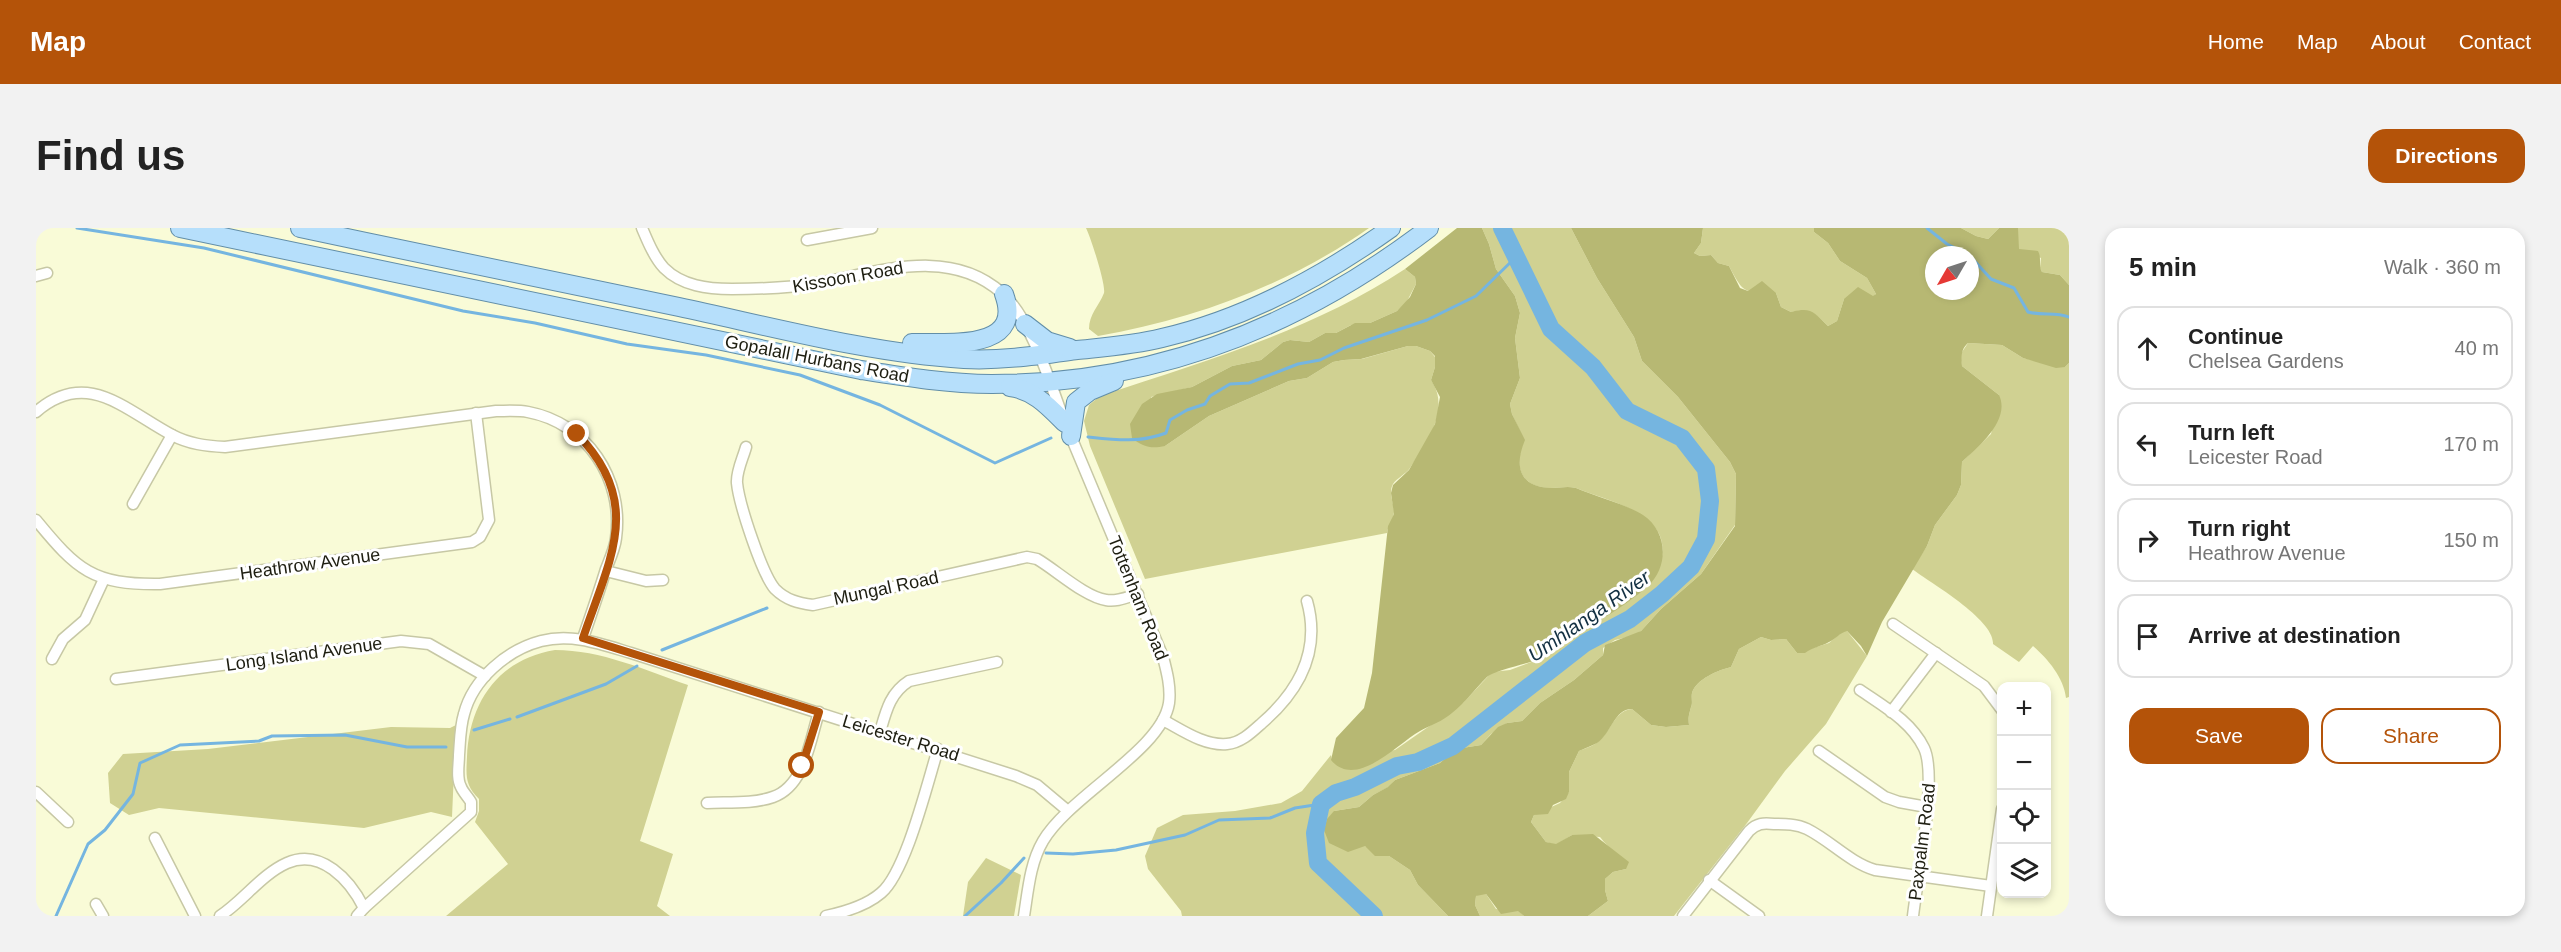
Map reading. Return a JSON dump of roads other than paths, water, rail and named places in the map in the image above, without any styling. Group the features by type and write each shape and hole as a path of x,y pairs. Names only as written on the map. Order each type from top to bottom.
{"main road":[{"name":"Gopalall Hurbans Road","path":"180,228 831,364 928,380 981,383 1104,375 1155,366 1240,337 1283,318 1363,275 1429,228"},
{"name":"Gopalall Hurbans Road","path":"300,228 853,345 964,359 1038,356 1117,347 1163,338 1252,308 1328,270 1391,228"},
{"path":"853,345 957,342 992,337 1003,328 1009,315 1004,294"},
{"path":"1025,324 1047,341 1081,350"},
{"path":"981,383 1018,388 1031,394 1068,430 1080,398 1090,391 1155,366"}],"street":[{"name":"Kissoon Road","path":"642,228 650,247 664,267 679,279 698,287 782,288 902,266 932,265 962,269 1004,294 1025,324 1050,380"},
{"path":"807,240 872,228"},
{"name":"Tottenham Road","path":"1024,916 1035,855 1044,838 1068,811 1142,746 1163,720 1169,704 1168,680 1163,657 1068,430 1050,380"},
{"path":"36,412 55,399 74,392 93,393 112,400 172,435 197,444 225,447 476,413 527,412 553,420 577,434 594,450 615,494 616,539 583,638"},
{"name":"Heathrow Avenue","path":"36,520 72,561 104,579 128,585 160,584 472,542 480,537 489,520 476,413"},
{"path":"133,504 172,435"},
{"name":"Mungal Road","path":"746,447 737,481 741,504 766,574 779,592 798,603 813,604 1027,557 1037,559 1090,594 1105,600 1118,600 1138,594"},
{"path":"606,571 646,581 663,580"},
{"path":"52,659 63,639 85,620 104,579"},
{"path":"1163,720 1204,741 1218,745 1231,744 1246,737 1270,716 1300,680 1306,663 1312,628 1307,601"},
{"path":"1893,624 1984,686 1997,704"},
{"name":"Leicester Road","path":"360,912 462,822 472,808 471,802 459,783 460,743 464,713 485,676 518,650 540,641 560,638 583,638 938,749 1037,785 1068,811"},
{"name":"Long Island Avenue","path":"116,679 401,641 429,644 485,676"},
{"path":"1892,712 1936,653"},
{"path":"880,732 891,699 898,688 909,681 997,662"},
{"name":"Paxpalm Road","path":"1860,690 1892,712 1916,736 1927,755 1930,783 1913,916"},
{"path":"707,803 773,797 785,790 795,780 802,766 819,712"},
{"path":"826,916 867,903 892,881 902,863 938,749"},
{"path":"1819,751 1885,797 1927,807"},
{"path":"36,792 68,822"},
{"path":"1683,916 1749,831 1755,825 1765,823 1806,828 1862,866 1875,870 1991,886"},
{"path":"155,838 195,916"},
{"path":"1987,916 1997,840"},
{"path":"220,916 278,868 299,860 319,862 333,868 355,894 360,912"},
{"path":"1709,880 1759,916"},
{"path":"96,904 103,916"}],"waterway":[{"path":"77,228 204,248 463,311 535,323 627,344 706,355 800,375 880,405 995,463 1051,438"},
{"name":"Umhlanga River","path":"1374,916 1318,863 1315,833 1321,804 1336,793 1355,787 1397,766 1418,762 1453,746 1585,643 1630,619 1662,594 1691,567 1706,539 1710,501 1706,469 1682,438 1627,411 1593,367 1551,329 1502,228"},
{"path":"1927,228 1951,246"},
{"path":"1088,437 1118,440 1166,433 1170,420 1187,410 1205,404 1210,396 1230,384 1249,383 1298,364 1320,360 1344,348 1427,320 1476,296 1517,256"},
{"path":"1979,266 1991,279 2014,288 2028,312 2069,317"},
{"path":"662,650 767,608"},
{"path":"517,717 606,684 637,666"},
{"path":"474,730 510,719"},
{"path":"56,916 88,844 105,830 133,794 140,763 180,745 259,741 272,736 345,735 407,747 446,747"},
{"path":"1046,853 1073,854 1116,850 1185,835 1219,820 1270,818 1295,808 1321,804"},
{"path":"965,916 1024,858"}]}
